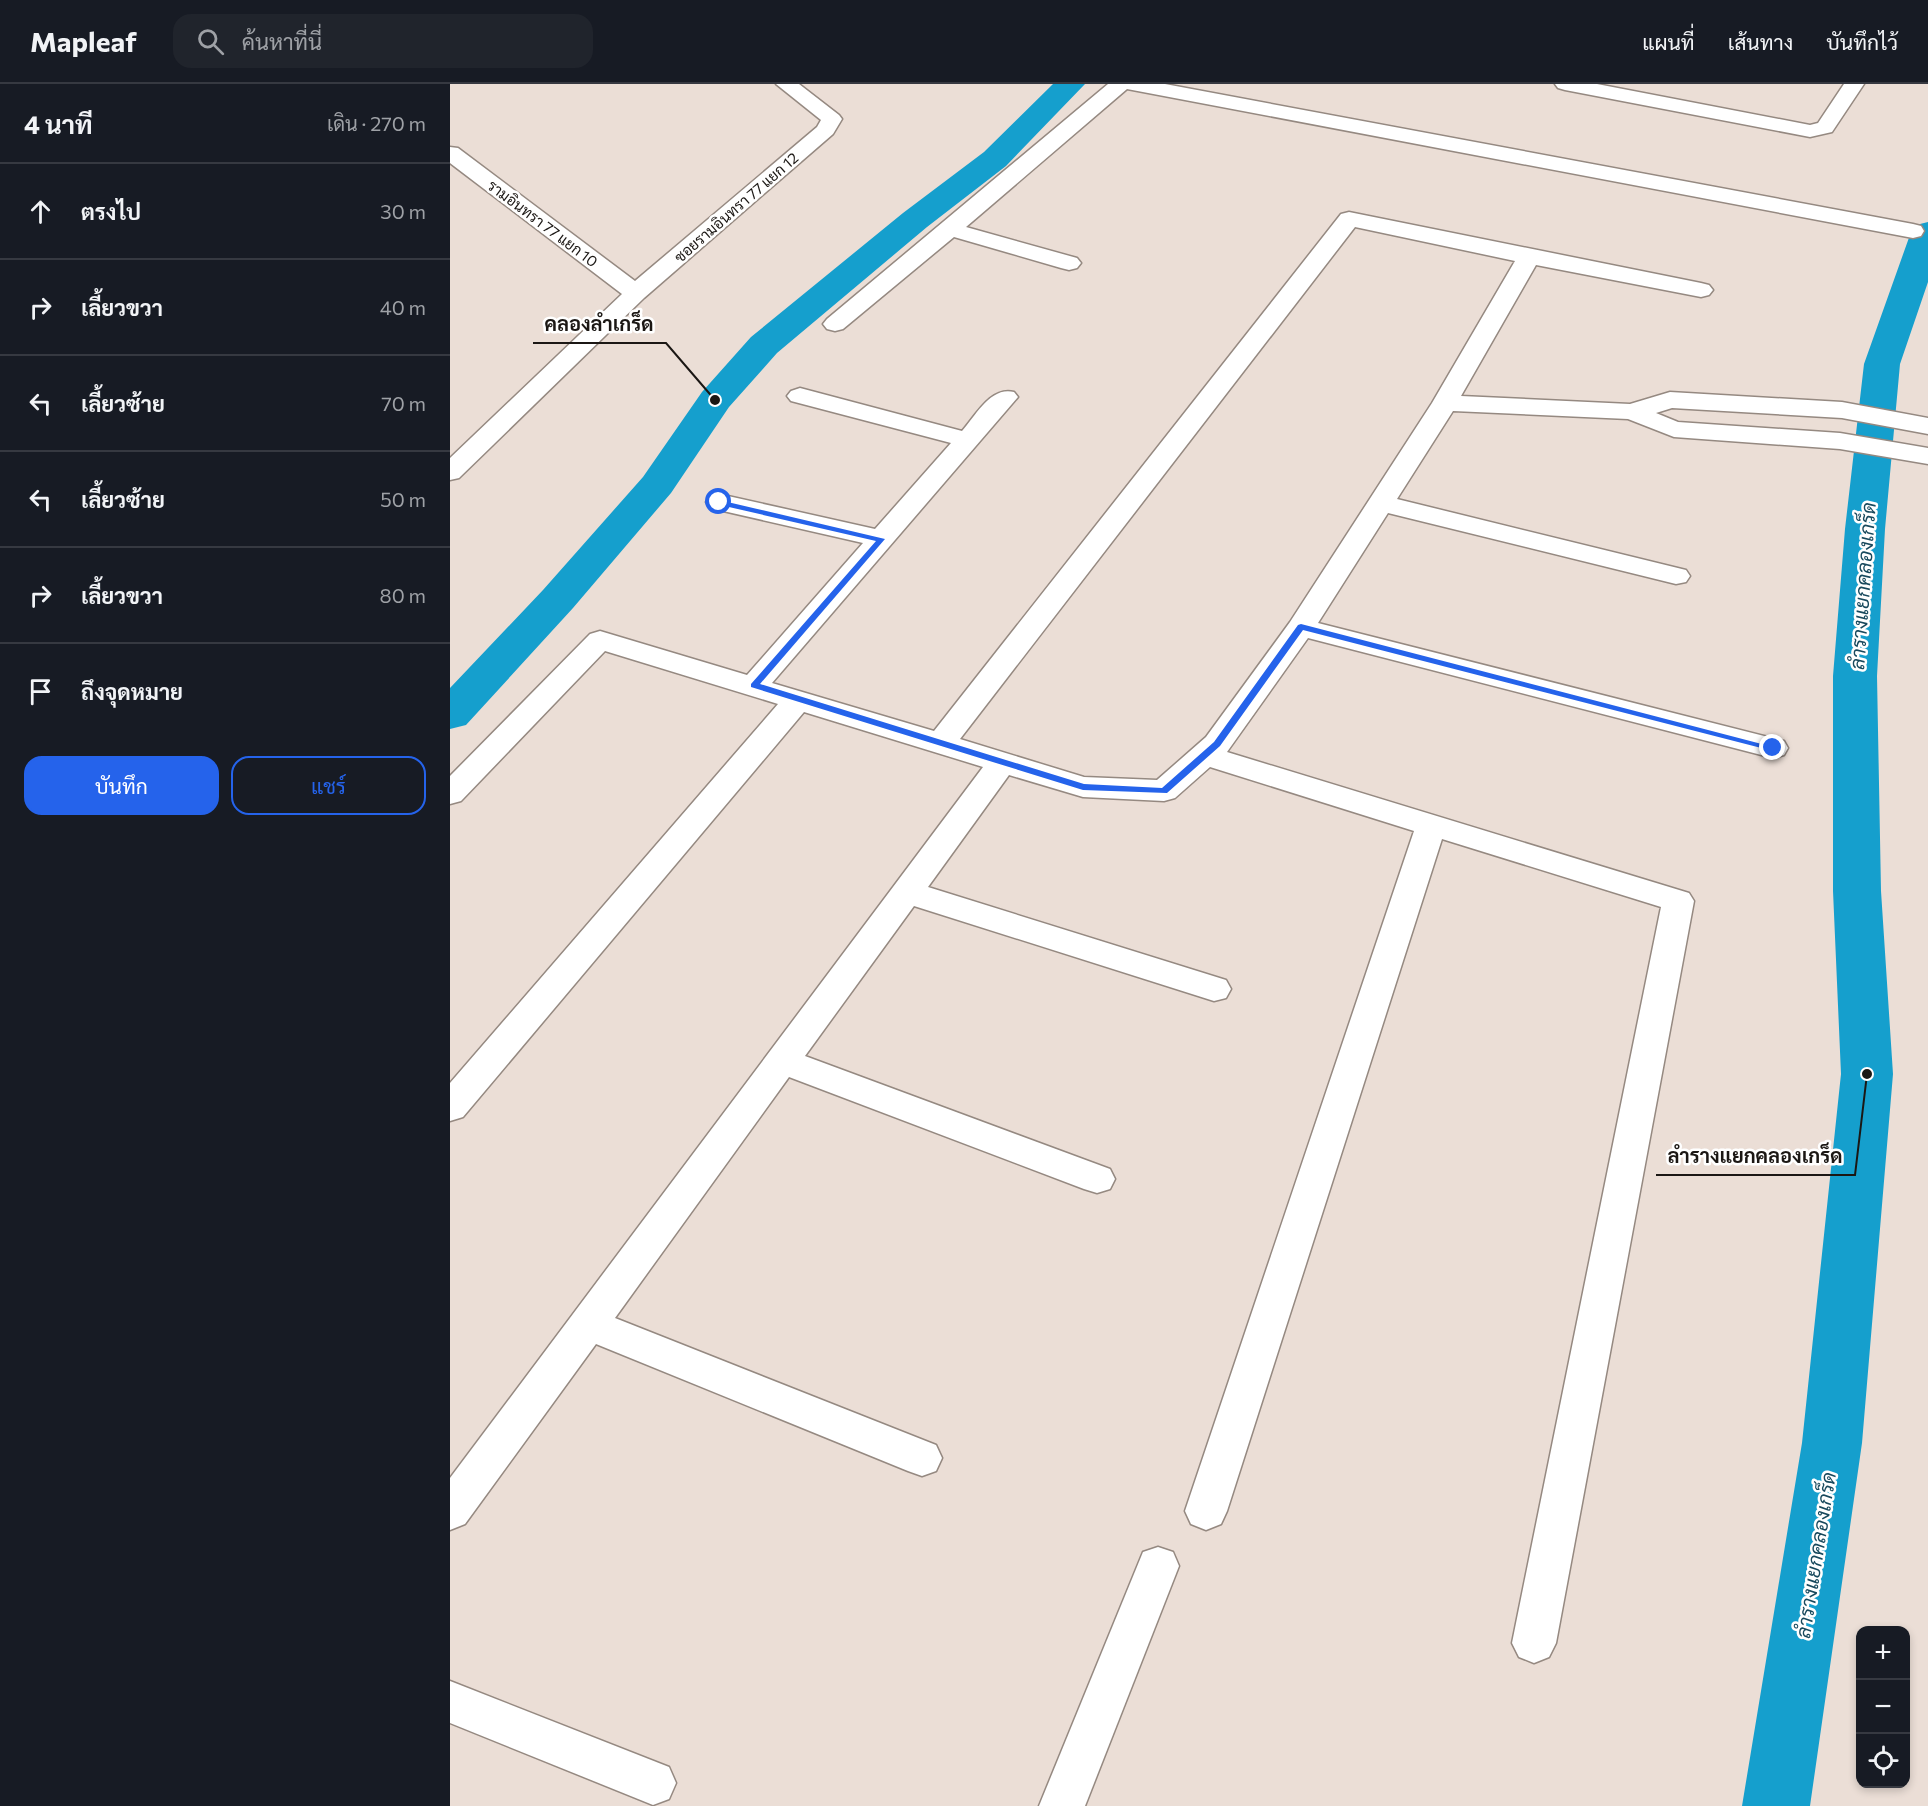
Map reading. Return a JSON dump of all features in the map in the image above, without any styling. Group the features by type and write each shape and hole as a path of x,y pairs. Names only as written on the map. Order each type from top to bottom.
{"street":[{"name":"ซอยรามอินทรา 77 แยก 12","path":"450,472 636,293 826,130 832,119 786,84"},
{"path":"835,324 1120,84"},
{"path":"1132,84 1913,231"},
{"path":"1564,84 1648,92 1818,131 1825,128 1854,84"},
{"name":"รามอินทรา 77 แยก 10","path":"450,153 636,293"},
{"path":"941,743 1349,219 1701,290"},
{"path":"950,229 1068,263"},
{"path":"450,794 600,640 1083,787 1164,791 1217,744 1301,627 1445,403 1529,257"},
{"path":"800,396 968,440"},
{"path":"754,686 1005,397"},
{"path":"1632,412 1670,400 1842,410 1928,426"},
{"path":"1445,403 1632,412 1674,429 1840,441 1928,456"},
{"path":"719,502 881,539"},
{"path":"1381,503 1676,576"},
{"path":"1301,627 1773,748"},
{"path":"450,1107 799,699"},
{"path":"1204,755 1678,901 1534,1643"},
{"path":"450,1511 1003,762"},
{"path":"1206,1511 1431,826"},
{"path":"907,892 1214,989"},
{"path":"783,1061 1096,1179"},
{"path":"588,1324 922,1458"},
{"path":"1062,1806 1158,1566"},
{"path":"450,1702 653,1783"}],"waterway":[{"path":"450,715 558,599 657,485 715,400 764,345 915,220 995,159 1070,84"},
{"name":"ลำรางแยกคลองเกร็ด","path":"1776,1806 1832,1443 1867,1074 1857,891 1855,676 1865,529 1882,364 1928,232"}],"place":[{"name":"คลองลำเกร็ด","path":"715,400"},
{"name":"ลำรางแยกคลองเกร็ด","path":"1867,1074"}],"route":[{"path":"719,502 881,539 754,686 1083,787 1164,791 1217,744 1301,627 1773,748"}]}
